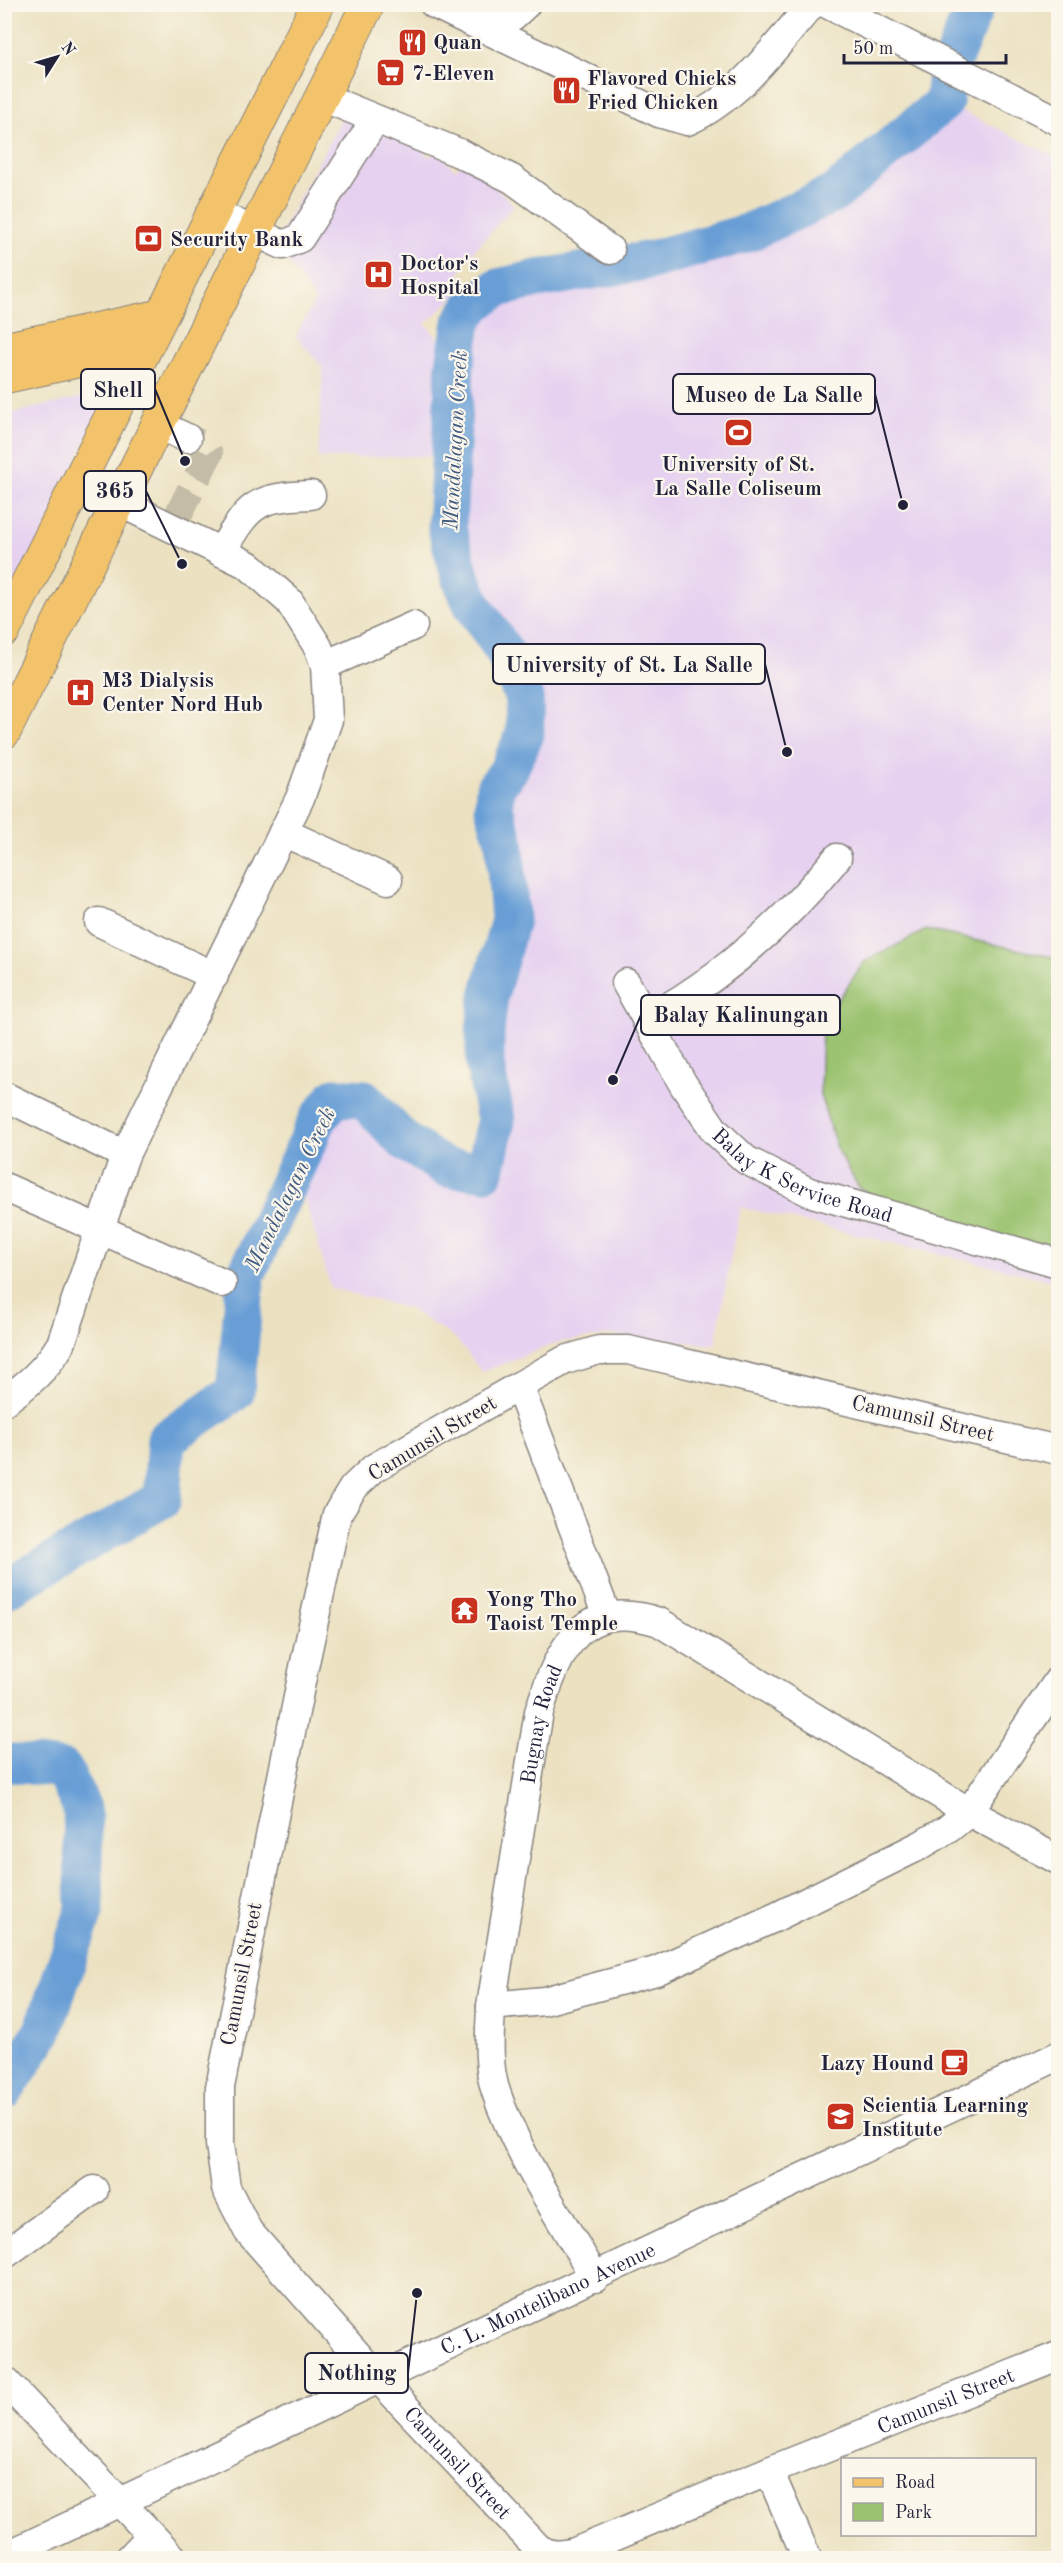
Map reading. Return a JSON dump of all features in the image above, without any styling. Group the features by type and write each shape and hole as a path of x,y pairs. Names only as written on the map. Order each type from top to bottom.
{"main road":[{"path":"4,630 318,4"},
{"path":"4,732 121,502 173,432 255,233 368,4"},
{"path":"4,349 161,316"},
{"path":"4,377 146,346"},
{"path":"25,589 67,609"}],"street":[{"path":"434,4 659,113 687,121 708,111 755,70 812,4"},
{"path":"489,4 513,16 526,4"},
{"path":"827,4 1059,121"},
{"path":"322,97 459,153 512,179 610,250"},
{"path":"213,212 283,244 300,238 375,120"},
{"path":"4,1401 27,1386 49,1364 61,1344 125,1155 300,798 328,720 325,665 318,647 289,601 248,565 221,552 175,521 121,502 78,482"},
{"path":"221,552 240,520 252,507 270,498 311,495"},
{"path":"325,665 413,626"},
{"path":"283,832 388,880"},
{"path":"646,1020 677,1003 769,933 808,894 837,858"},
{"path":"99,922 214,976"},
{"name":"Balay K Service Road","path":"626,984 683,1084 715,1131 746,1160 810,1192 1059,1263"},
{"path":"4,1096 125,1155"},
{"path":"4,1187 222,1283"},
{"name":"Camunsil Street","path":"1059,1450 628,1350 599,1350 565,1360 374,1468 353,1488 337,1514 223,2068 220,2144 226,2188 248,2231 378,2378 538,2548 547,2554 555,2556 575,2552 769,2471 1059,2356"},
{"path":"519,1386 607,1616"},
{"name":"Bugnay Road","path":"595,2278 516,2137 495,2088 489,2045 491,2006 539,1712 553,1669 574,1634 607,1616 637,1615 659,1622 969,1812 1059,1860"},
{"path":"491,2006 544,2001 656,1971 776,1917 921,1845 948,1829 969,1812 1059,1681"},
{"name":"C. L. Montelibano Avenue","path":"4,2557 1059,2056"},
{"path":"4,2254 94,2190"},
{"path":"4,2380 173,2559"},
{"path":"769,2471 807,2559"},
{"path":"130,2559 151,2536"}],"shaded area":[{"path":"944,102 1058,158 1058,1282 740,1207 715,1345 611,1335 559,1342 482,1372 456,1339 410,1309 331,1288 296,1170 318,1119 335,1097 364,1099 403,1140 446,1168 485,1171 496,1120 485,1065 485,1032 489,996 510,920 504,840 494,808 495,788 508,771 525,734 524,698 504,651 473,606 460,576 447,528 455,365 462,322 474,304 498,288 537,279 651,260 747,233 835,193"},
{"name":"Doctor's Hospital","path":"347,109 421,148 429,157 438,152 455,170 462,163 472,165 514,205 462,265 456,295 425,324 451,352 439,456 318,458 323,368 296,336 315,300 275,243"},
{"path":"109,391 5,614 5,415"}],"green space":[{"path":"926,930 1058,958 1058,1251 895,1208 859,1188 838,1152 820,1095 822,1023 864,962"}],"waterway":[{"name":"Mandalagan Creek","path":"954,57 976,4"},
{"name":"Mandalagan Creek","path":"4,1590 162,1499 166,1439 235,1392 246,1275 318,1119 335,1097 364,1099 403,1140 446,1168 485,1171 496,1120 485,1065 485,1032 489,996 510,920 504,840 494,808 495,788 508,771 525,734 524,698 504,651 473,606 460,576 447,528 455,365 462,322 474,304 498,288 537,279 651,260 747,233 835,193 944,102 946,82"},
{"name":"Mandalagan Creek","path":"4,1762 63,1769 82,1808 85,1909 43,2031 4,2091"}],"tunnel":[{"path":"178,515 209,454 204,445 187,438"}],"place":[{"name":"Quan","path":"412,42"},
{"name":"7-Eleven","path":"391,73"},
{"name":"Flavored Chicks Fried Chicken","path":"566,90"},
{"name":"Security Bank","path":"149,239"},
{"name":"Doctor's Hospital","path":"379,275"},
{"name":"University of St. La Salle Coliseum","path":"738,433"},
{"name":"Shell","path":"185,461"},
{"name":"Museo de La Salle","path":"903,505"},
{"name":"365","path":"182,564"},
{"name":"M3 Dialysis Center Nord Hub","path":"81,692"},
{"name":"University of St. La Salle","path":"787,752"},
{"name":"Balay Kalinungan","path":"613,1080"},
{"name":"Yong Tho Taoist Temple","path":"465,1611"},
{"name":"Lazy Hound","path":"955,2063"},
{"name":"Scientia Learning Institute","path":"841,2117"},
{"name":"Nothing","path":"417,2293"}]}
